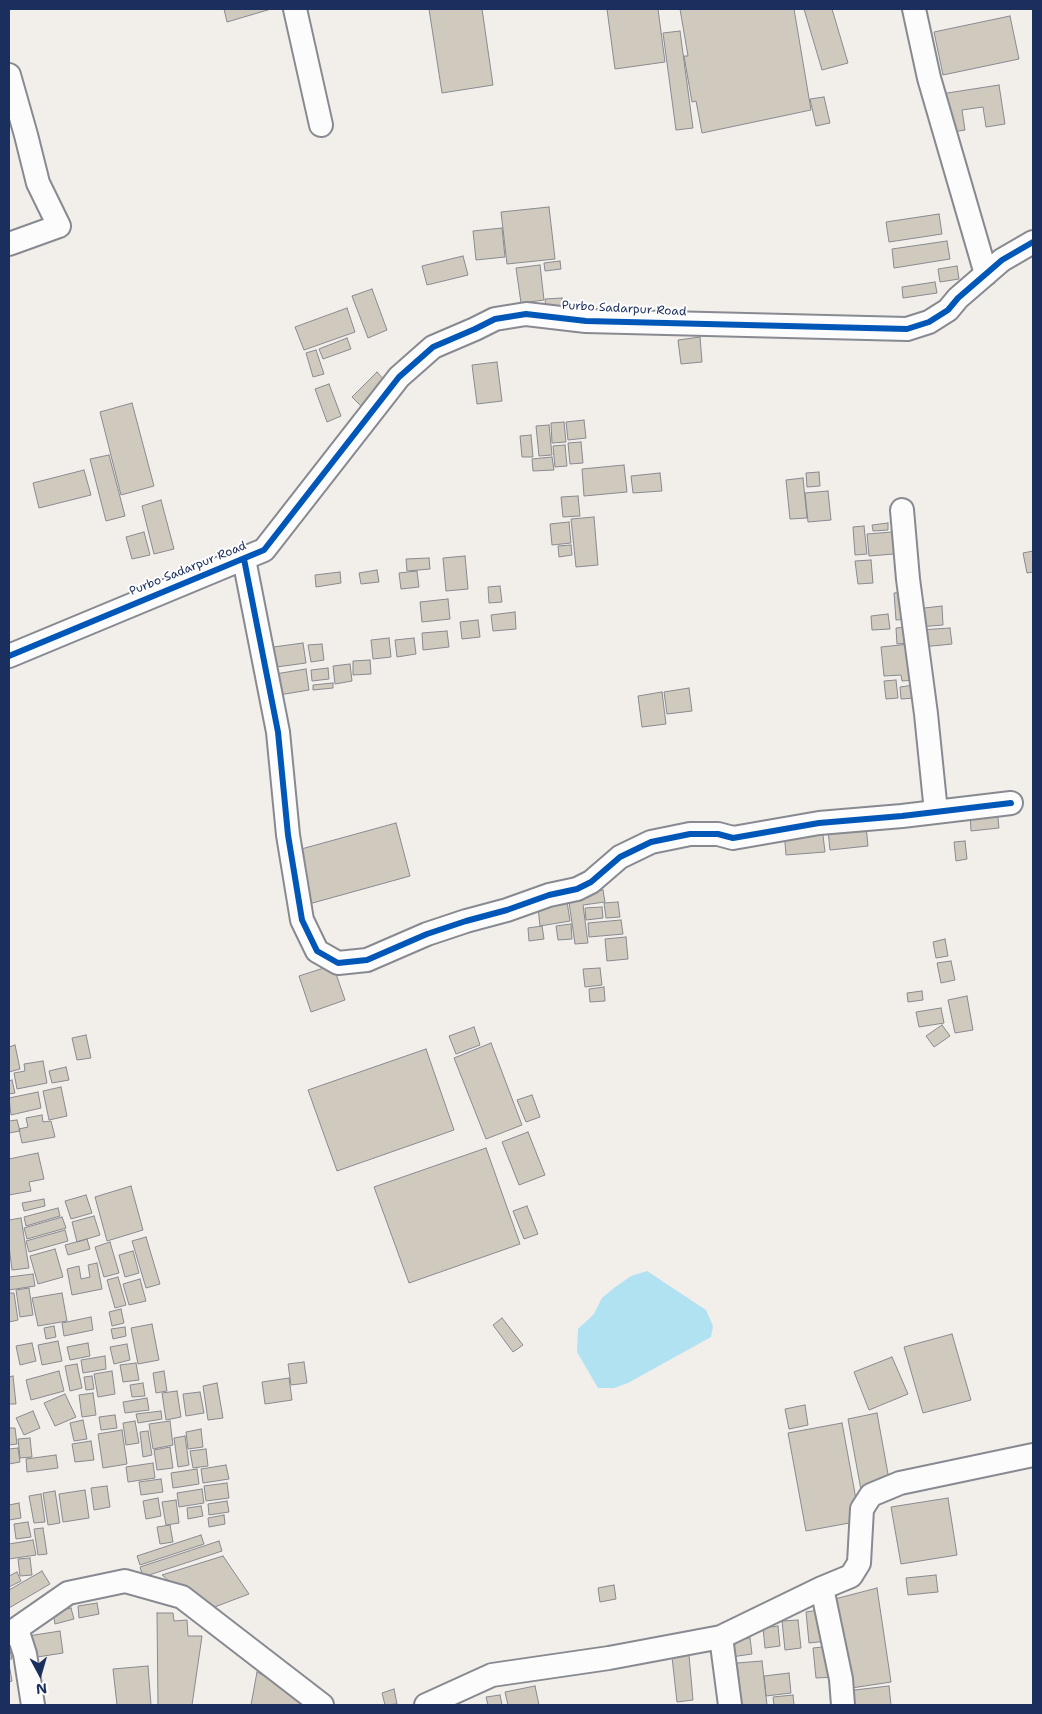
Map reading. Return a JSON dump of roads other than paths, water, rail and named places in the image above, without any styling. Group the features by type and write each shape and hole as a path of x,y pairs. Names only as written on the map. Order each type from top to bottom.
{"street":[{"path":"295,9 321,124"},
{"path":"914,9 929,78 986,274"},
{"path":"9,75 38,183 59,226 9,244"},
{"name":"Purbo Sadarpur Road","path":"9,656 264,550 399,377 433,347 495,319 526,314 586,321 907,329 929,322 948,310 958,298 1002,260 1033,242"},
{"path":"902,510 936,812"},
{"path":"244,558 278,732 288,836 302,920 317,951 338,963 367,960 426,934 466,920 507,910 549,895 577,889 591,882 620,857 651,842 690,834 718,834 733,838 819,823 1011,804"},
{"path":"426,1705 492,1675 609,1658 721,1637 851,1576 859,1563 862,1509 871,1495 900,1483 1033,1455"},
{"path":"33,1705 25,1654 13,1631 68,1593 125,1581 182,1597 322,1705"},
{"path":"822,1588 841,1679 843,1705"},
{"path":"721,1637 730,1705"}],"water":[{"path":"647,1271 706,1310 713,1326 711,1337 628,1383 614,1388 598,1388 577,1352 578,1329 594,1314 602,1298 631,1276"}]}
